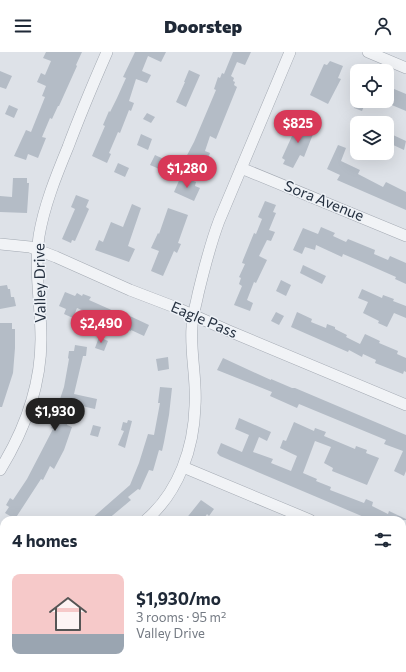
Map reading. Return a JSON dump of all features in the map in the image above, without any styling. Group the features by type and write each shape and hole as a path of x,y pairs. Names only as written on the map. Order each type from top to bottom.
{"street":[{"name":"Valley Drive","path":"0,470 15,445 24,423 34,394 40,368 41,338 37,266 43,222 52,188 83,108 107,52"},
{"path":"150,516 161,505 174,484 187,456 196,405 192,344 193,316 211,242 290,52"},
{"path":"368,52 406,68"},
{"name":"Sora Avenue","path":"241,168 406,236"},
{"name":"Eagle Pass","path":"0,244 22,245 38,250 406,405"},
{"path":"183,467 300,516"}],"building":[{"path":"46,52 82,52 59,106 52,119 50,118 42,137 46,138 38,158 28,154 26,160 14,156 26,130 31,132 45,97 42,96 46,86 37,82 41,73 45,75 51,61 43,58"},
{"path":"135,52 166,52 161,62 148,56 142,71 151,75 147,83 136,79 129,101 134,103 131,111 129,110 120,133 118,132 109,153 111,154 107,163 92,156 105,126 103,125 126,78 123,77"},
{"path":"233,52 251,52 245,65 237,62 231,76 234,78 234,85 237,87 216,139 210,136 205,151 210,153 207,161 204,160 201,166 185,159 194,142 216,90 214,89 218,77 220,78 222,73 224,74"},
{"path":"330,61 343,66 338,78 341,79 328,104 310,95 324,64 327,65"},
{"path":"189,70 200,75 186,107 176,102"},
{"path":"0,71 12,76 6,89 0,87"},
{"path":"394,89 406,94 406,111 394,106"},
{"path":"9,105 18,109 14,118 5,114"},
{"path":"354,108 363,108 362,111"},
{"path":"147,113 155,117 151,123 143,119"},
{"path":"299,122 315,129 304,157 300,155 293,168 283,164 285,160 282,158 292,136 294,127 296,128"},
{"path":"141,134 152,139 148,150 137,145"},
{"path":"394,135 406,141 404,150 394,145"},
{"path":"338,145 346,148 341,161 360,170 358,174 383,187 386,182 406,192 406,210 337,180 340,175 327,169"},
{"path":"155,155 168,161 164,171 150,165"},
{"path":"118,163 129,168 125,177 114,172"},
{"path":"181,176 196,182 195,186 200,188 194,201 174,192"},
{"path":"13,178 27,178 27,183 29,183 27,213 0,212 0,196 12,197"},
{"path":"76,195 89,200 86,207 89,209 75,241 72,240 71,243 62,239 75,209 71,207"},
{"path":"265,201 276,205 273,212 276,213 269,230 275,232 271,241 267,240 259,256 267,260 256,283 254,282 247,300 253,303 250,311 234,305 242,286 239,284 241,278 239,277 245,264 242,263 254,233 256,234 262,219 258,217"},
{"path":"132,204 141,208 128,246 135,249 129,262 95,250 99,240 103,242 111,222 123,227"},
{"path":"168,208 188,215 178,243 181,244 177,253 174,251 163,276 151,271 159,251 151,248 158,233 159,234"},
{"path":"321,227 335,233 333,236 346,242 348,239 375,250 374,254 388,260 390,256 406,263 406,284 395,279 396,277 362,262 343,254 342,257 316,245 315,250 305,247 302,254 293,250 303,228 318,234"},
{"path":"303,265 326,276 322,284 300,273"},
{"path":"281,280 291,285 286,296 276,291"},
{"path":"7,285 8,289 10,289 11,297 14,297 16,306 0,309 0,286"},
{"path":"362,289 382,298 383,295 394,299 393,301 406,306 406,318 394,313 387,327 378,323 379,321 363,313 368,302 358,298"},
{"path":"65,292 75,296 77,293 82,296 83,294 91,297 89,300 116,312 117,310 149,325 144,336 77,308 73,318 64,314 66,309 59,306"},
{"path":"276,312 284,316 279,325 271,321"},
{"path":"297,312 312,319 311,322 326,328 327,324 335,327 335,329 347,335 346,337 360,344 365,334 380,341 379,343 398,351 397,354 406,358 406,372 404,371 403,374 375,363 376,360 363,354 362,357 349,350 348,352 291,327"},
{"path":"0,323 12,323 12,329 15,329 13,373 2,407 0,407"},
{"path":"99,337 108,341 104,351 95,348"},
{"path":"75,345 87,347 86,356 83,356 74,394 97,399 95,409 73,404 67,425 72,427 64,450 54,469 50,466 43,480 41,479 17,516 10,516 5,513 9,507 6,505 10,498 13,500 27,479 53,429 51,428 54,420 56,420 60,405 58,405 64,387 69,351 74,351"},
{"path":"168,357 169,369 158,371 156,359"},
{"path":"223,358 271,380 295,388 406,435 406,471 404,476 394,471 403,451 384,444 386,440 299,404 297,408 270,396 272,392 217,370"},
{"path":"160,387 172,388 169,415 162,451 159,450 153,471 149,470 140,490 138,489 128,497 131,500 112,516 95,516 130,485 148,434 154,435 160,403 158,403"},
{"path":"239,418 271,432 267,441 259,437 253,452 273,459 271,463 291,471 297,456 280,448 283,440 286,441 294,422 314,431 315,428 326,432 324,436 355,449 356,446 367,450 366,453 379,458 367,485 332,471 333,468 324,463 331,447 315,441 303,473 317,479 316,481 331,487 330,490 364,503 366,499 373,502 372,506 388,514 389,511 400,516 362,516 220,456 217,453 221,443 242,452 249,435 235,429"},
{"path":"128,420 132,421 125,448 118,445 124,431 121,430 123,422 127,423"},
{"path":"93,425 101,427 98,437 90,435"},
{"path":"201,500 214,509 209,516 207,514 206,516 188,516"}]}
